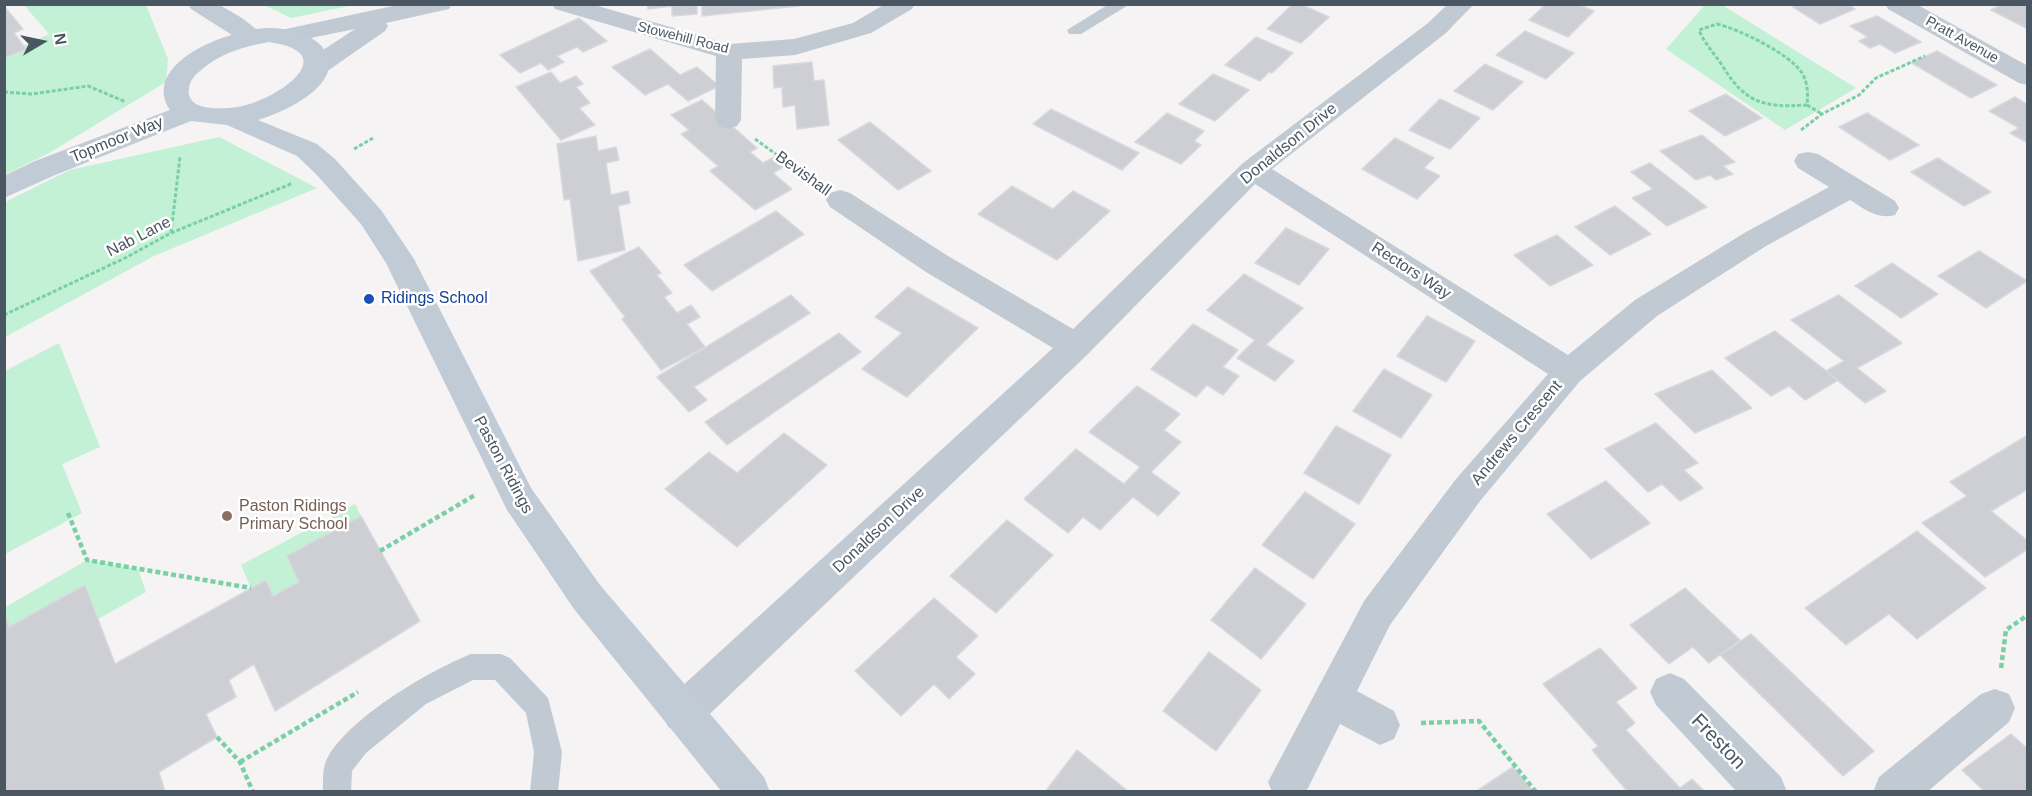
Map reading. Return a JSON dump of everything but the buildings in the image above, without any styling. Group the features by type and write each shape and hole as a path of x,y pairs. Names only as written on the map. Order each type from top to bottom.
{"street":[{"path":"190,4 200,58"},
{"path":"200,4 233,23 251,38"},
{"path":"286,36 396,15 440,4"},
{"name":"Stowehill Road","path":"564,4 729,52 795,47 862,28 903,4"},
{"name":"Donaldson Drive","path":"682,713 1076,346 1253,170 1437,28 1462,4"},
{"name":"Pratt Avenue","path":"1897,4 2028,77"},
{"path":"317,66 355,39 396,15"},
{"path":"175,86 175,96 180,105 189,112 216,117 232,117 267,108 296,92 313,75 317,66 317,56 311,46 286,36"},
{"name":"Topmoor Way","path":"45,168 131,116 175,86 180,76 200,58 232,42 251,38 286,36"},
{"path":"728,120 729,52"},
{"path":"296,92 307,150"},
{"name":"Topmoor Way","path":"4,188 45,168 189,112"},
{"name":"Paston Ridings","path":"232,117 257,130 307,150 325,166 371,217 399,259 519,499 587,597 749,792"},
{"path":"1808,161 1886,208"},
{"name":"Rectors Way","path":"1253,170 1569,372"},
{"name":"Andrews Crescent","path":"1289,782 1377,613 1468,490 1569,372 1646,309 1756,239 1851,187"},
{"name":"Bevishall","path":"840,200 937,264 1076,346"},
{"name":"Freston","path":"1670,692 1766,792"},
{"path":"1332,698 1380,725"},
{"path":"1894,792 1995,708"}],"lane":[{"path":"1075,30 1122,4"},
{"path":"337,792 338,766 356,743 416,695 471,668 501,668 538,707 548,752 544,792"}],"path":[{"path":"1807,105 1808,86 1798,68 1738,29 1718,24 1708,25 1699,30 1702,40 1719,60 1732,82 1758,103 1776,107 1807,105 1822,114"},
{"path":"1808,161 1799,131 1822,114 1859,95 1876,78 1961,39"},
{"path":"4,92 32,94 88,86 126,102"},
{"name":"Bevishall","path":"728,120 840,200"},
{"path":"171,233 180,157"},
{"name":"Nab Lane","path":"4,315 125,258 171,233 287,186"},
{"path":"380,550 478,493"},
{"path":"68,513 87,560 251,588"},
{"path":"1995,708 2006,630 2028,615"},
{"path":"1380,725 1479,721 1536,792"},
{"path":"217,737 240,762 254,792"}],"green space":[{"path":"24,5 146,5 168,59 166,82 49,153 5,175 4,55 49,34"},
{"path":"264,5 354,5 291,18"},
{"path":"1705,5 1722,5 1856,88 1785,130 1666,49"},
{"path":"219,137 317,188 154,256 5,337 5,202 70,170"},
{"path":"59,343 100,447 62,464 82,513 5,554 5,371"},
{"path":"355,504 361,516 287,556 299,582 273,596 251,588 241,565"},
{"path":"87,560 138,569 146,592 98,619 84,585 9,627 4,608"}],"place":[{"name":"Ridings School","path":"369,299"},
{"name":"Paston Ridings Primary School","path":"227,516"}]}
